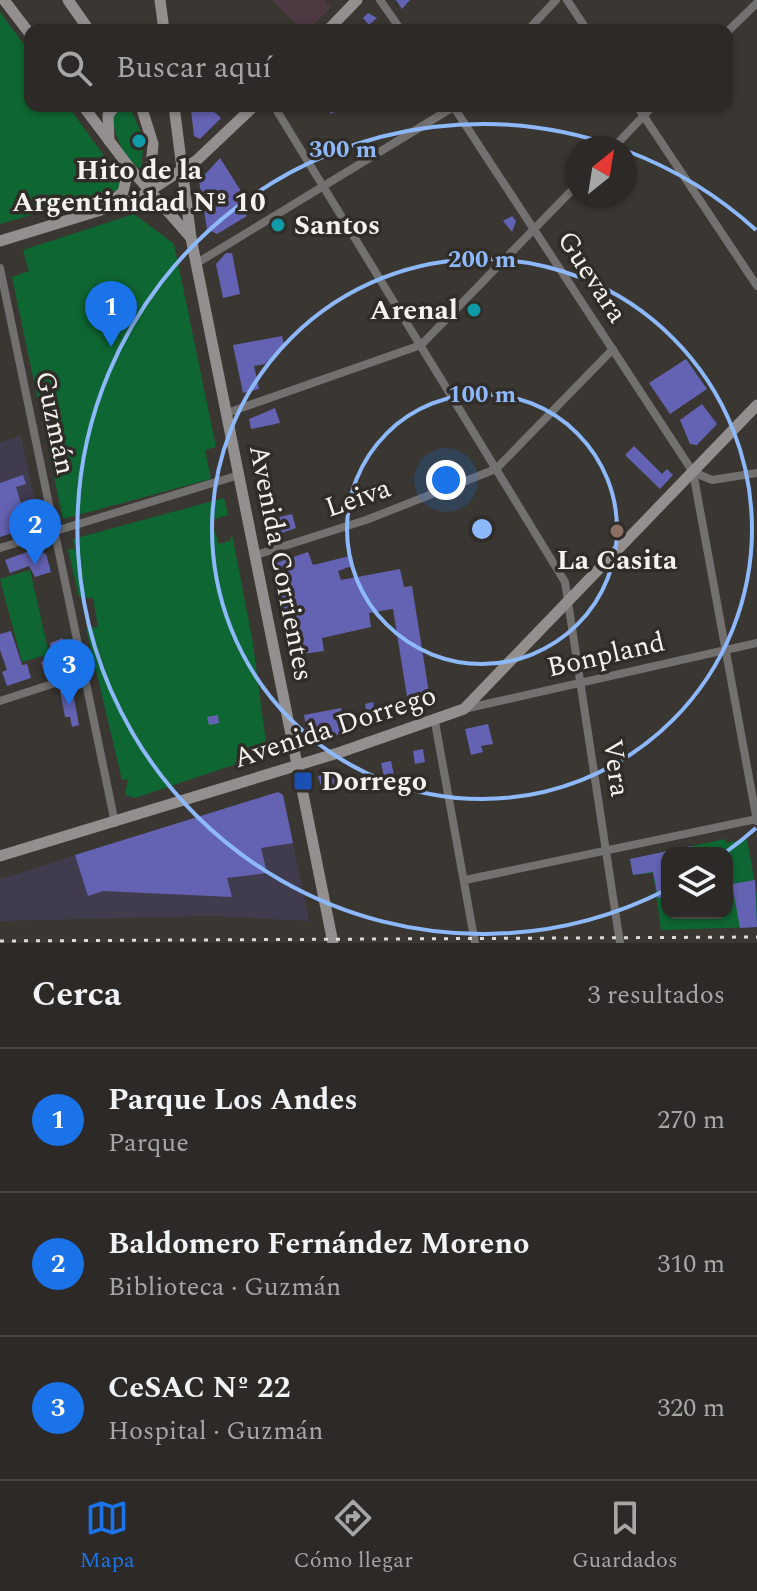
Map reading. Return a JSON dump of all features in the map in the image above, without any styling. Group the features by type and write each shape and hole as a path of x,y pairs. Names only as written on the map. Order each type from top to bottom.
{"main road":[{"path":"4,0 24,26"},
{"path":"68,0 85,24"},
{"path":"160,0 163,24"},
{"path":"334,24 357,0"},
{"name":"Avenida Corrientes","path":"87,112 129,167 191,238"},
{"path":"109,142 110,112"},
{"path":"143,112 153,144 149,191"},
{"name":"Avenida Corrientes","path":"175,112 191,238 333,943"},
{"path":"0,241 131,202 184,170 247,112"},
{"path":"104,208 123,192 129,167"},
{"name":"Avenida Dorrego","path":"0,856 435,722 464,709 757,405"}],"street":[{"path":"380,0 397,24"},
{"path":"534,24 556,0"},
{"path":"567,0 583,24"},
{"path":"733,26 755,4"},
{"name":"Vera","path":"278,112 565,582 620,943"},
{"path":"197,263 325,188 445,112"},
{"name":"Guevara","path":"458,112 693,472"},
{"path":"641,112 757,286"},
{"path":"624,136 647,112"},
{"path":"227,413 421,345 565,198"},
{"name":"Guzmán","path":"0,268 115,823"},
{"name":"Leiva","path":"256,555 366,520 496,469 613,349"},
{"path":"693,472 712,480 757,473"},
{"path":"465,880 757,820 693,472"},
{"path":"0,548 239,475"},
{"name":"Bonpland","path":"464,709 757,643"},
{"path":"0,701 83,674"},
{"path":"435,722 475,943"}],"shaded area":[{"path":"272,0 324,0 331,7 314,24 296,24"},
{"path":"21,436 40,526 0,537 0,442"},
{"path":"278,792 283,795 309,921 213,916 0,921 0,879"}],"green space":[{"path":"0,12 24,45 24,112 72,112 118,175 119,188 0,224"},
{"path":"117,112 132,112 144,139 141,169 125,153 113,117"},
{"path":"134,214 174,244 216,447 205,450 211,479 63,519 12,277 29,271 23,250"},
{"path":"224,498 228,515 211,520 219,544 230,541 232,534 253,644 266,743 257,757 135,798 125,795 128,779 122,780 86,628 98,627 93,598 79,597 68,550 75,548 73,539"},
{"path":"30,570 49,654 22,662 0,579"},
{"path":"725,839 726,843 747,839 757,895 757,927 661,930 653,873 633,875 630,859 661,852 661,919 733,919 733,847 687,847"}],"building":[{"path":"396,0 410,0 402,9"},
{"path":"368,13 377,18 368,24 363,18"},
{"path":"191,112 214,112 221,118 200,139 194,136"},
{"path":"220,158 246,199 239,203 247,216 217,234 207,229 199,181"},
{"path":"512,216 516,221 512,232 503,221"},
{"path":"226,253 232,253 240,294 223,298 216,264"},
{"path":"282,336 284,345 265,364 254,366 259,389 243,393 233,345"},
{"path":"686,359 707,389 670,414 649,383"},
{"path":"702,404 717,424 697,445 690,444 680,420"},
{"path":"275,408 280,423 251,429 249,419"},
{"path":"634,446 662,474 667,469 673,475 660,489 625,455"},
{"path":"23,475 26,484 16,487 28,528 0,537 0,483"},
{"path":"292,514 296,528 276,535 270,532 268,520"},
{"path":"35,549 46,554 51,572 35,577 29,566 10,573 5,560"},
{"path":"308,552 313,565 350,556 352,566 338,571 341,580 400,569 404,587 412,586 430,699 408,703 393,609 369,613 371,627 322,638 324,651 296,655 294,642 289,643 276,563"},
{"path":"11,631 22,665 27,664 31,678 7,686 2,672 7,670 0,650 0,634"},
{"path":"63,638 68,659 64,669 45,674 41,662 52,657 50,643"},
{"path":"60,691 73,693 79,725 72,727 70,717 65,717"},
{"path":"373,702 376,719 368,721 365,704"},
{"path":"341,708 347,732 314,741 308,738 304,715"},
{"path":"218,715 219,723 209,725 207,717"},
{"path":"488,724 493,744 481,746 483,752 471,755 465,729"},
{"path":"423,749 425,762 415,764 413,751"},
{"path":"391,761 394,775 384,777 381,763"},
{"path":"341,771 344,783 322,789 318,776"},
{"path":"278,792 283,795 293,843 261,848 267,873 227,878 232,897 103,891 88,896 75,855"},
{"path":"661,852 661,898 658,898 653,872 633,875 630,859"},
{"path":"755,880 757,927 740,928 733,884"}],"railway":[{"path":"0,941 757,937"}],"place":[{"name":"Hito de la Argentinidad Nº 10","path":"139,141"},
{"name":"Santos","path":"278,225"},
{"name":"Arenal","path":"474,310"},
{"name":"Parque Los Andes","path":"111,347"},
{"name":"La Casita","path":"617,531"},
{"name":"Baldomero Fernández Moreno","path":"35,565"},
{"name":"CeSAC Nº 22","path":"69,705"},
{"name":"Dorrego","path":"303,781"}]}
